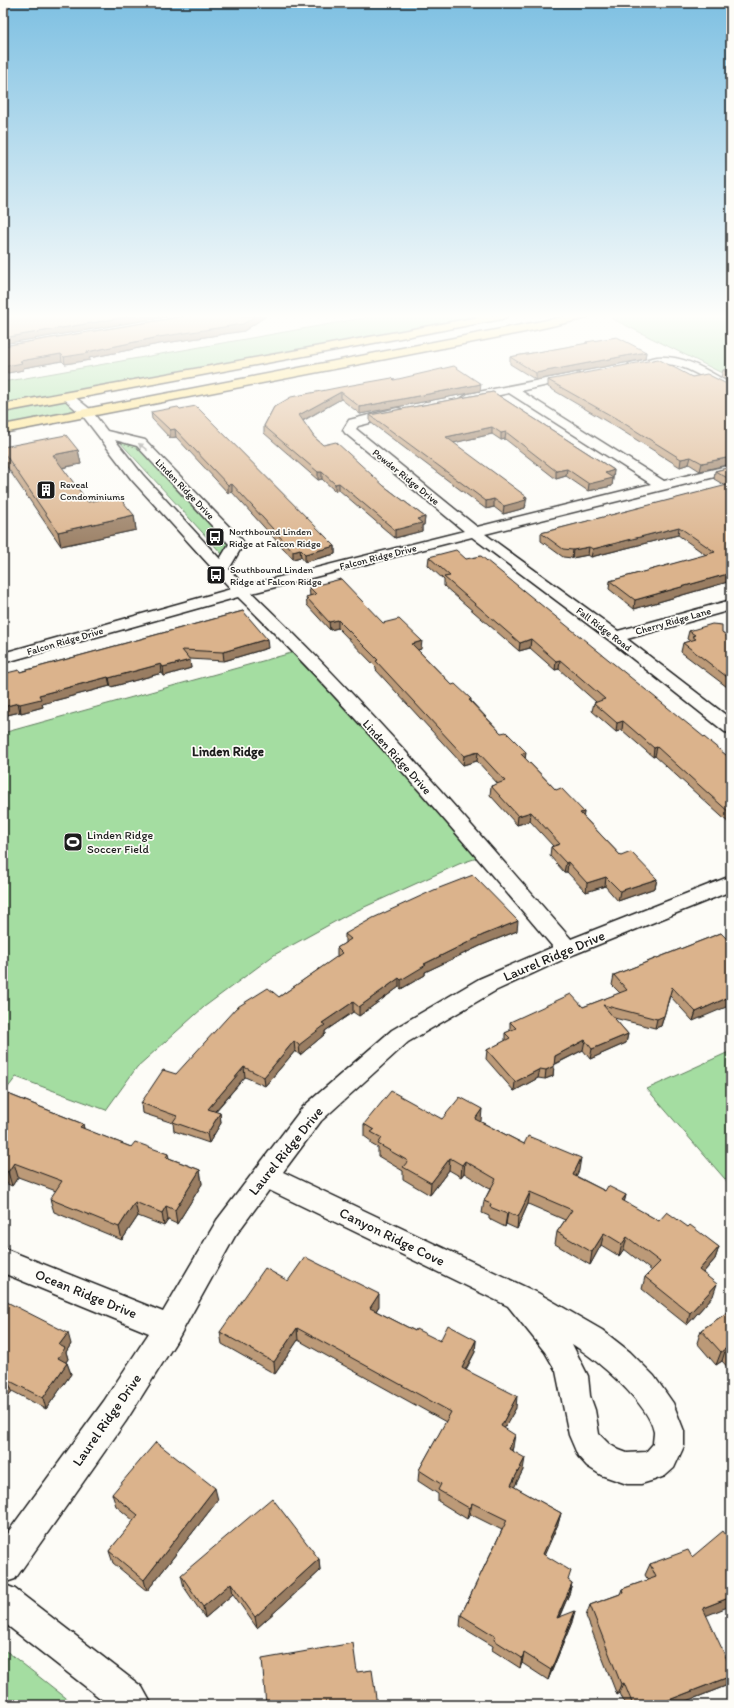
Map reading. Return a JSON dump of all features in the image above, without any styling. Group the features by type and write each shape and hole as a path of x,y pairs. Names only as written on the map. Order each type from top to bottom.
{"main road":[{"path":"3,408 67,396"},
{"path":"3,429 176,396"},
{"path":"38,422 99,430 106,413 122,406"}],"street":[{"name":"Linden Ridge Drive","path":"67,396 87,413 137,477 241,591 302,650 486,855 567,949"},
{"path":"456,400 477,396"},
{"path":"521,396 662,484"},
{"name":"Powder Ridge Drive","path":"406,411 361,420 353,423 349,430 475,533"},
{"name":"Linden Ridge Drive","path":"99,430 141,443 236,543 222,569"},
{"name":"Falcon Ridge Drive","path":"3,658 241,591 475,533 662,484 731,469"},
{"name":"Fall Ridge Road","path":"475,533 615,637 731,728"},
{"name":"Cherry Ridge Lane","path":"615,637 731,605"},
{"name":"Laurel Ridge Drive","path":"3,1567 115,1411 168,1328 226,1228 312,1114 400,1036 487,985 567,949 731,883"},
{"name":"Canyon Ridge Cove","path":"265,1176 518,1298 560,1319 604,1349 654,1397 670,1433 665,1457 659,1462 645,1468 633,1468 607,1462 590,1448 583,1437 572,1373 556,1342 518,1298"},
{"name":"Ocean Ridge Drive","path":"3,1260 168,1328"},
{"path":"3,1601 130,1699 134,1705"}],"green space":[{"path":"3,396 70,396 68,396 87,413 3,429"},
{"path":"118,440 141,443 228,543 223,555"},
{"path":"302,650 486,855 459,864 347,915 274,955 204,1007 137,1067 106,1110 16,1077 3,1094 3,733"},
{"path":"731,1051 731,1186 647,1089"},
{"path":"3,1650 9,1653 75,1705 3,1705"}],"building":[{"path":"334,396 299,415 314,437 323,445 336,442 384,486 425,517 417,519 422,523 395,530 339,483 335,484 322,472 318,472 264,426 274,407 291,397"},
{"path":"346,396 419,396 360,407"},
{"path":"473,396 499,396 614,470 605,473 613,478 589,484 567,469 556,471 506,432 501,433 492,427 446,437 527,497 524,498 526,500 504,506 494,499 486,501 370,415"},
{"path":"576,396 731,396 731,457 702,463 691,457 681,459 617,419"},
{"path":"196,406 335,546 305,554 300,549 293,551 232,484 228,485 175,429 170,430 151,412 178,407 180,409"},
{"name":"Reveal Condominiums","path":"66,435 78,450 53,455 88,502 118,496 134,515 58,532 3,451 3,447"},
{"path":"731,467 731,480 715,471"},
{"path":"731,484 731,573 635,600 610,581 715,552 679,527 593,549 589,547 573,550 563,549 541,533"},
{"path":"456,550 466,559 481,556 731,759 731,814 657,747 654,748 623,721 617,723 594,703 605,699 560,660 556,661 531,639 520,643 444,577 450,576 429,557"},
{"path":"341,579 383,623 399,619 422,641 412,644 452,685 455,684 471,699 469,700 501,733 506,732 526,752 521,754 556,790 561,788 584,812 580,813 621,856 631,852 657,879 620,891 606,877 587,883 568,862 566,863 551,847 560,844 531,812 518,816 491,786 505,781 478,752 464,756 376,661 378,660 338,620 329,622 306,597 316,594 309,587"},
{"path":"243,611 267,639 223,652 182,650 190,660 163,667 161,664 109,678 108,677 39,695 41,699 3,707 3,674 19,670 20,672"},
{"path":"712,624 722,625 722,632 731,639 731,680 683,643 696,639 692,636 695,635 689,631"},
{"path":"473,875 518,921 483,935 424,964 426,965 401,980 399,978 359,1007 353,1002 322,1023 325,1025 299,1045 294,1041 264,1077 244,1067 208,1109 220,1113 207,1134 173,1122 177,1116 141,1103 163,1070 176,1074 236,1008 268,988 279,997 342,953 337,948 351,939 345,934 373,918 434,890"},
{"path":"721,933 730,942 731,941 731,996 696,1012 672,987 664,1016 657,1019 603,1005 628,1034 592,1049 585,1040 555,1056 554,1066 546,1070 540,1069 515,1082 487,1050 510,1038 505,1033 516,1028 510,1022 571,994 583,1007 627,990 614,975"},
{"path":"391,1091 442,1119 460,1097 482,1109 475,1119 524,1144 528,1136 581,1158 573,1175 605,1191 608,1186 626,1195 622,1200 659,1221 667,1212 688,1227 690,1225 719,1247 699,1270 717,1284 690,1313 645,1277 660,1262 627,1237 622,1244 604,1233 592,1252 557,1232 572,1210 530,1192 518,1217 508,1212 507,1214 490,1207 491,1204 484,1201 496,1179 465,1161 462,1165 450,1158 431,1183 403,1167 408,1161 378,1144 382,1138 371,1132 374,1130 364,1124"},
{"path":"3,1092 83,1124 80,1127 131,1147 135,1142 168,1154 166,1157 200,1170 175,1210 166,1206 162,1213 135,1202 119,1227 50,1199 62,1181 14,1163 8,1172 3,1170"},
{"path":"305,1257 379,1294 370,1308 415,1331 416,1329 440,1341 448,1325 476,1340 462,1368 517,1396 501,1426 515,1435 509,1449 525,1458 511,1485 561,1513 543,1554 571,1571 568,1580 572,1583 557,1618 575,1611 551,1670 524,1653 522,1658 494,1640 495,1636 461,1615 507,1520 472,1503 469,1508 438,1490 441,1484 419,1470 451,1412 297,1328 274,1362 220,1332 265,1268 288,1281"},
{"path":"3,1300 68,1333 59,1345 65,1348 58,1358 67,1363 43,1398 8,1380 3,1386"},
{"path":"731,1310 731,1353 726,1348 721,1352 701,1330"},
{"path":"156,1442 215,1488 144,1580 109,1551 138,1515 112,1494"},
{"path":"272,1498 319,1559 255,1617 231,1583 203,1607 181,1575"},
{"path":"723,1531 726,1535 731,1531 731,1597 703,1608 731,1668 731,1676 656,1705 633,1705 624,1683 621,1684 590,1605 623,1593 622,1589 656,1577 650,1564 688,1550 692,1557"},
{"path":"353,1643 357,1672 372,1670 377,1705 266,1705 262,1659"}],"place":[{"name":"Reveal Condominiums","path":"46,490"},
{"name":"Northbound Linden Ridge at Falcon Ridge","path":"215,537"},
{"name":"Southbound Linden Ridge at Falcon Ridge","path":"216,575"},
{"name":"Linden Ridge Soccer Field","path":"73,842"}],"district":[{"name":"Linden Ridge","path":"228,751"}]}
